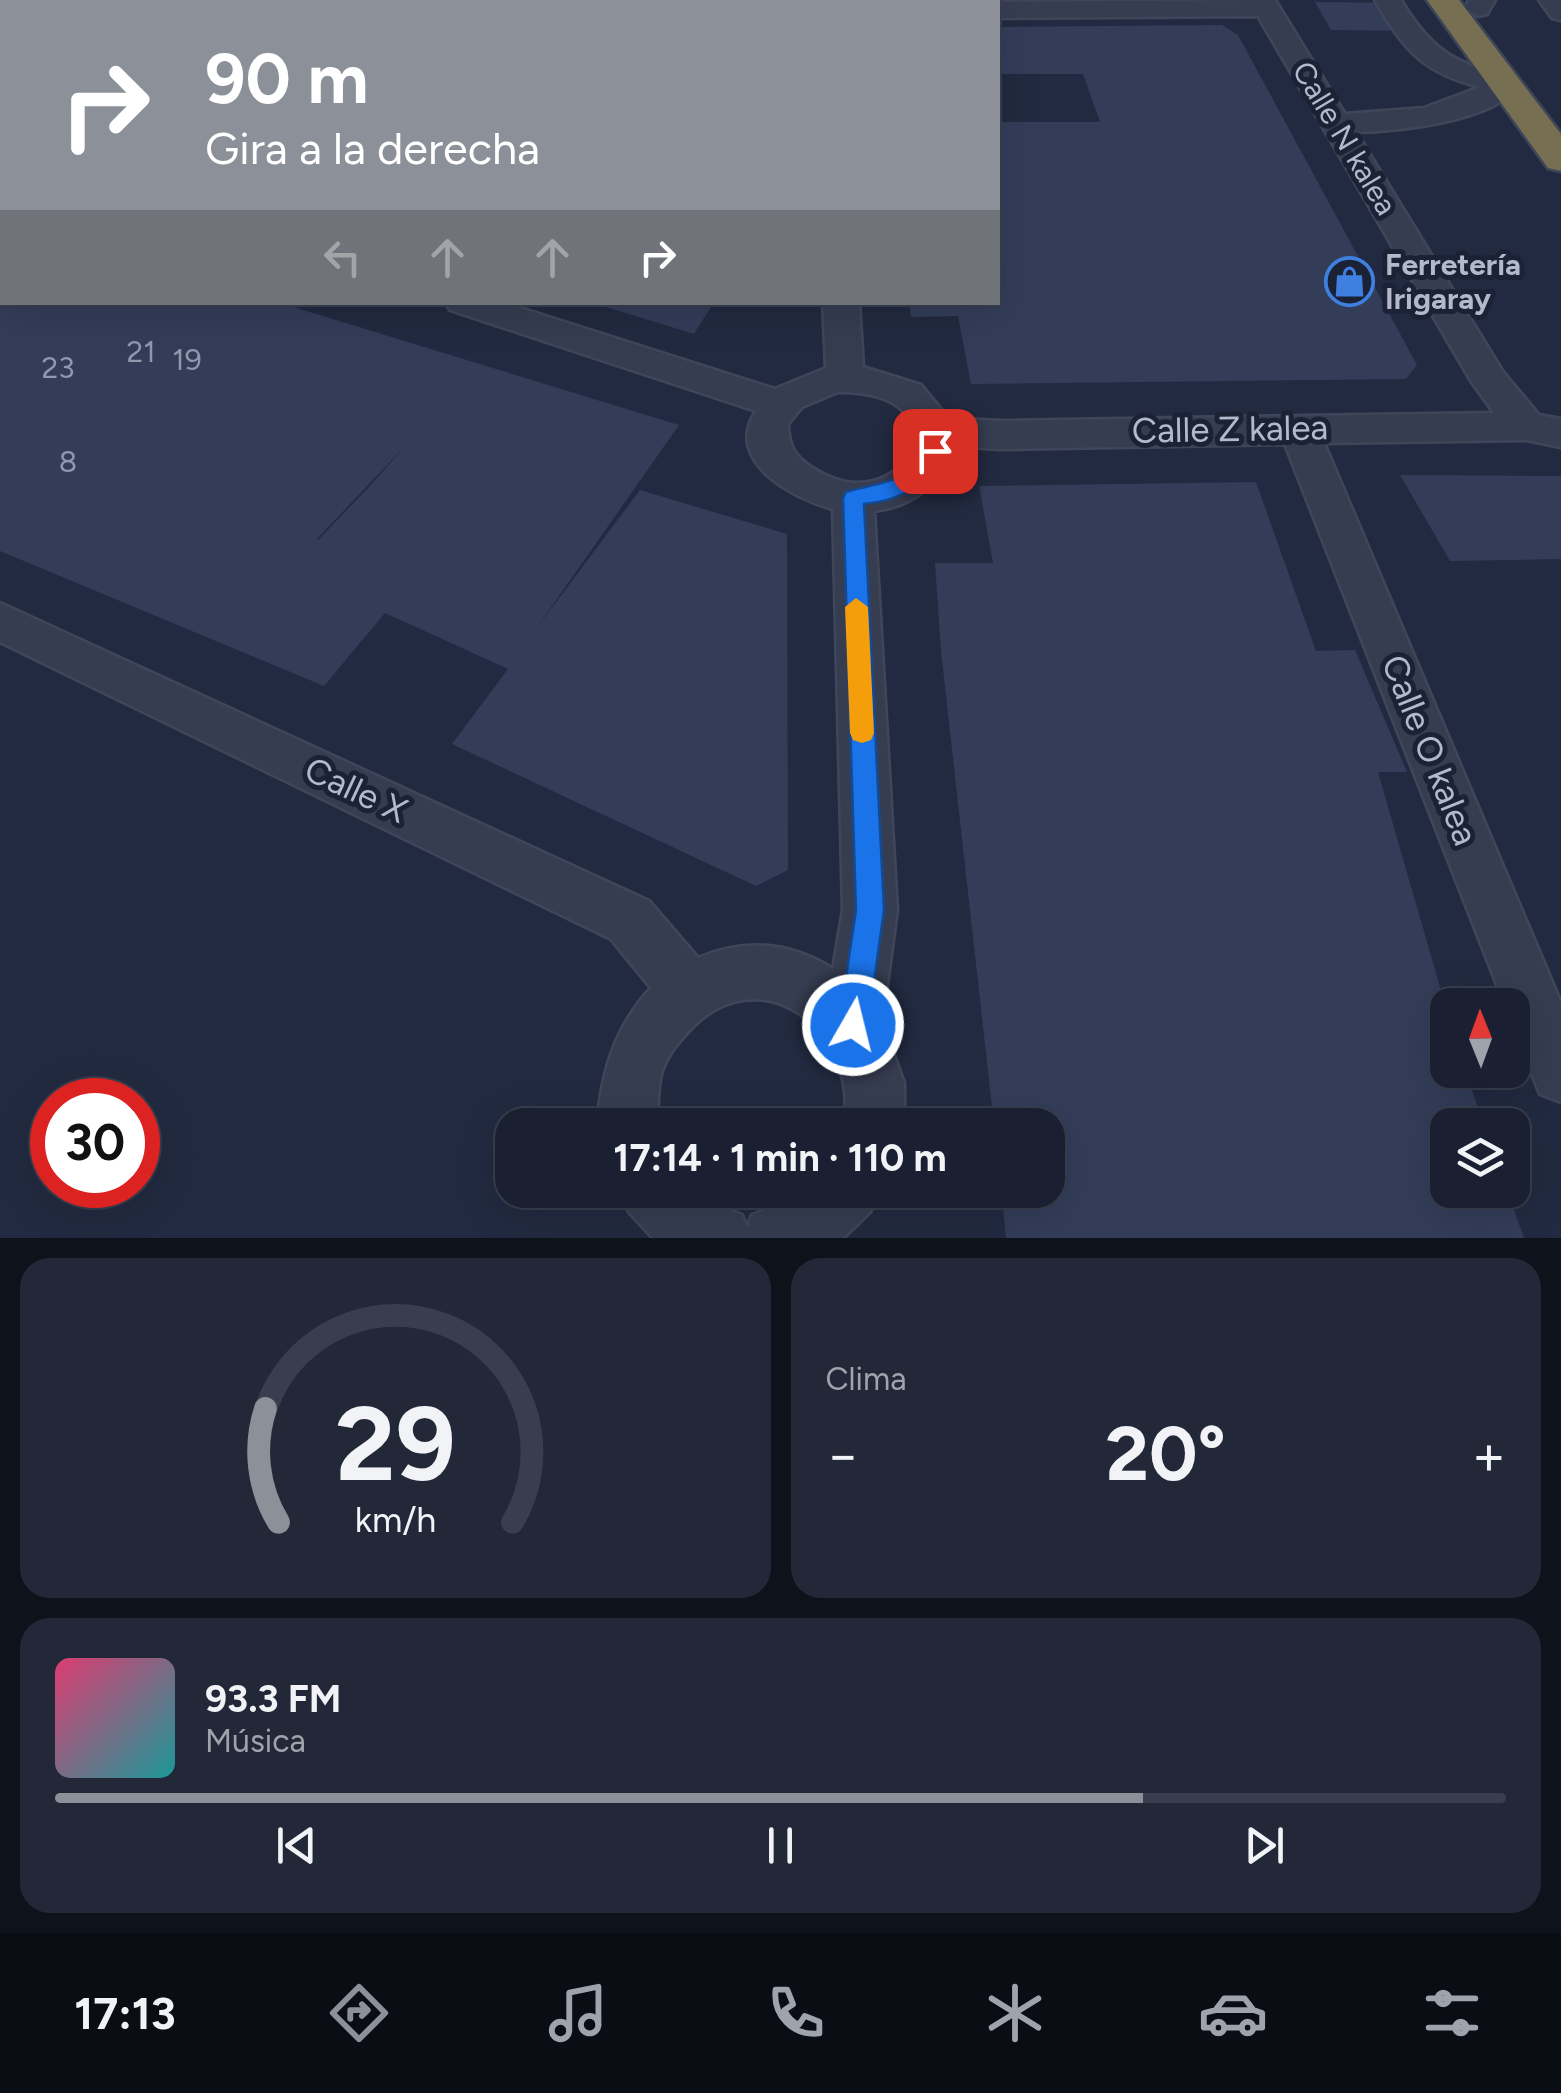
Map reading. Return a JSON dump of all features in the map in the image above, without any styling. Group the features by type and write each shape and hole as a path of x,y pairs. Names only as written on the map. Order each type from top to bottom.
{"highway":[{"path":"1443,0 1561,160"},
{"path":"1477,3 1561,124"}],"street":[{"path":"1388,0 1415,47 1469,77 1506,86"},
{"path":"1552,0 1561,12"},
{"path":"1000,10 1264,4"},
{"name":"Calle N kalea","path":"1264,4 1490,381 1549,426"},
{"path":"1336,124 1409,121 1460,110 1506,86"},
{"path":"471,305 778,404"},
{"path":"841,305 845,378"},
{"path":"845,378 867,379 899,389 923,407 935,431 935,451 906,485 882,494 853,498 816,492 786,476 769,452 767,427 778,404 802,387 845,378"},
{"name":"Calle Z kalea","path":"935,431 999,434 1549,426"},
{"name":"Calle O kalea","path":"1298,427 1561,1073"},
{"path":"853,498 870,910 853,1025"},
{"name":"Calle X","path":"0,621 630,920 689,990"},
{"path":"626,1108 635,1054 658,1018 689,990 717,977 747,972 777,974 806,984 832,1002 853,1025 872,1065 878,1108"},
{"path":"668,1208 680,1220 718,1238"},
{"path":"774,1238 810,1226 829,1208"}],"building":[{"path":"1315,2 1400,3 1419,31 1331,30"},
{"path":"1222,25 1238,35 1417,365 1406,379 971,384 958,316 911,317 909,305 1000,305 1000,122 1100,122 1083,74 1000,74 1000,27"},
{"path":"0,305 287,305 679,425 536,629 640,490 787,534 788,870 756,886 452,744 508,669 385,613 324,686 0,551","holes":["407,444 368,488 317,539"]},
{"path":"600,305 712,305 694,334"},
{"path":"1400,475 1561,476 1561,559 1450,561"},
{"path":"1256,482 1316,651 1355,650 1407,772 1378,772 1440,988 1430,988 1430,1088 1471,1088 1478,1108 1430,1108 1430,1208 1513,1208 1524,1238 1006,1238 1003,1208 1065,1208 1065,1108 992,1108 941,651 935,563 993,563 979,486"}],"slow traffic":[{"path":"856,607 862,733"}],"place":[{"name":"Ferretería Irigaray","path":"1350,281"}],"route":[{"path":"853,1025 870,910 853,498 882,494 906,485 925,470 935,451"}]}
